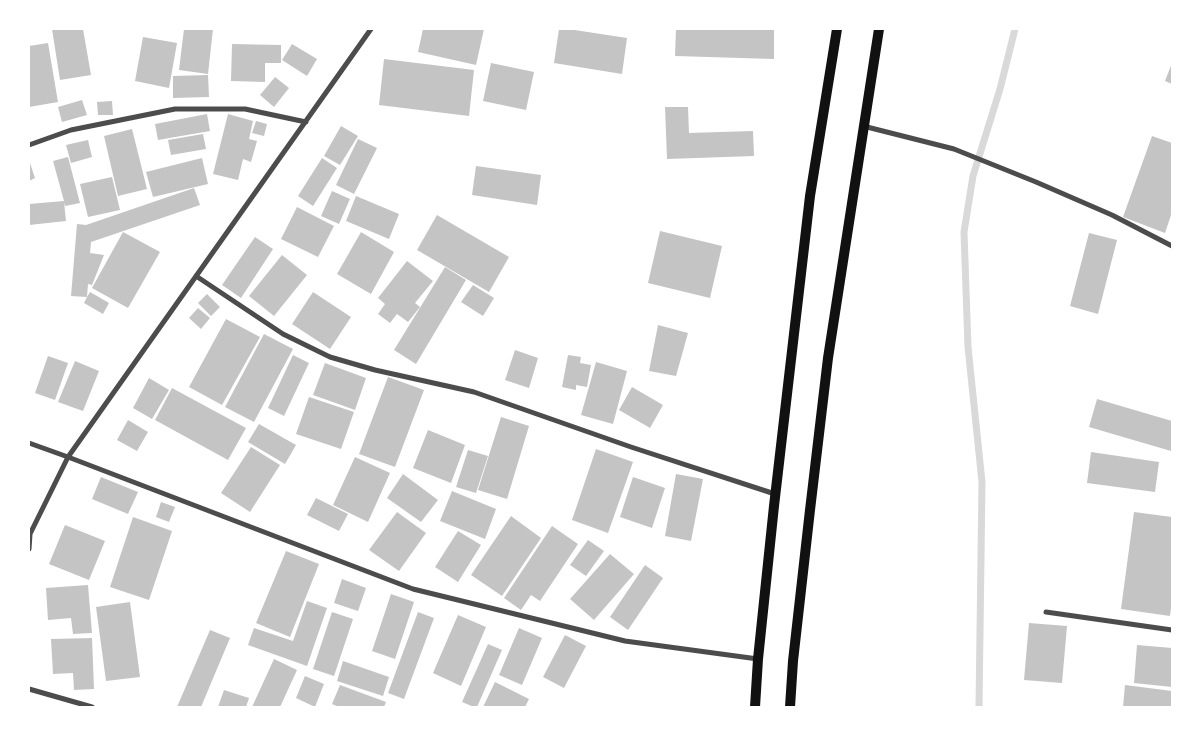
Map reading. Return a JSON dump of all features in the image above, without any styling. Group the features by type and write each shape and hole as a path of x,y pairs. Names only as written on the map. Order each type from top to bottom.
{"main road":[{"path":"755,707 758,659 775,494 810,196 837,29"},
{"path":"790,707 828,358 878,29"}],"street":[{"path":"29,549 30,534 68,457 371,29"},
{"path":"29,145 71,130 175,108 245,109 306,122"},
{"path":"863,126 954,149 1112,215 1172,246"},
{"path":"196,276 283,334 330,357 375,370 474,392 631,447 775,494"},
{"path":"29,443 413,589 625,641 758,659"},
{"path":"1046,612 1172,630"},
{"path":"29,689 92,707"}],"building":[{"path":"52,29 83,29 91,75 60,80"},
{"path":"184,29 213,29 208,74 179,70"},
{"path":"423,29 484,29 476,65 418,52"},
{"path":"559,29 627,38 622,74 554,63"},
{"path":"676,29 774,29 774,59 675,56"},
{"path":"143,37 177,43 169,88 135,81"},
{"path":"48,43 58,102 29,107 29,46"},
{"path":"232,44 281,45 281,63 265,63 265,82 231,81"},
{"path":"292,44 317,59 307,76 282,60"},
{"path":"384,59 474,70 469,116 379,105"},
{"path":"491,63 534,72 526,110 483,101"},
{"path":"1172,63 1172,84 1165,81"},
{"path":"208,75 209,97 173,98 173,76"},
{"path":"275,77 289,88 274,107 260,95"},
{"path":"82,100 87,115 62,122 58,107"},
{"path":"112,101 113,115 98,115 97,102"},
{"path":"665,107 688,107 689,133 753,131 754,156 667,159"},
{"path":"207,114 210,131 158,140 155,124"},
{"path":"228,114 253,121 249,139 257,141 251,162 243,159 238,180 213,174"},
{"path":"256,121 267,124 264,136 252,133"},
{"path":"341,126 358,136 340,165 324,156"},
{"path":"132,129 147,189 118,196 104,136"},
{"path":"203,134 206,149 171,155 168,140"},
{"path":"1152,136 1172,143 1172,212 1165,233 1123,217"},
{"path":"358,139 377,148 354,194 336,185"},
{"path":"88,140 92,157 71,163 66,145"},
{"path":"68,157 80,203 65,206 64,202 66,221 29,225 29,204 64,201 53,161"},
{"path":"202,158 208,184 153,197 146,172"},
{"path":"322,158 337,168 313,206 298,196"},
{"path":"29,160 35,178 29,181"},
{"path":"476,166 541,175 537,205 472,195"},
{"path":"112,177 120,210 88,217 80,184"},
{"path":"194,188 200,205 91,242 90,253 104,255 92,285 88,284 87,297 71,296 77,224 86,225"},
{"path":"332,191 350,199 339,224 321,216"},
{"path":"356,196 399,214 389,239 346,221"},
{"path":"297,207 334,226 318,257 281,239"},
{"path":"437,215 509,257 489,292 417,250"},
{"path":"660,231 722,246 710,298 648,283"},
{"path":"123,232 160,252 128,308 92,288"},
{"path":"361,232 394,252 371,294 337,274"},
{"path":"1089,233 1117,240 1098,314 1070,306"},
{"path":"255,237 273,249 241,298 222,285"},
{"path":"282,255 307,275 274,316 249,296"},
{"path":"407,261 433,281 415,303 420,307 408,322 397,314 390,323 378,314 385,304 378,298"},
{"path":"445,267 466,280 416,364 394,350"},
{"path":"473,285 494,298 483,316 461,302"},
{"path":"90,292 109,303 103,314 84,303"},
{"path":"313,292 351,317 330,349 292,324"},
{"path":"207,294 220,307 211,316 198,303"},
{"path":"198,308 210,318 201,329 189,318"},
{"path":"226,319 260,337 222,405 189,387"},
{"path":"658,325 688,333 676,376 649,371"},
{"path":"264,334 293,349 254,422 225,407"},
{"path":"515,350 538,358 529,388 505,380"},
{"path":"293,355 309,363 284,416 268,408"},
{"path":"568,355 581,357 580,363 591,365 587,387 576,385 576,390 562,387"},
{"path":"48,356 68,363 55,400 35,393"},
{"path":"75,361 99,371 83,411 58,402"},
{"path":"596,362 627,371 613,424 581,415"},
{"path":"325,363 366,378 355,410 313,395"},
{"path":"388,377 424,390 395,467 359,454"},
{"path":"149,378 169,390 152,419 133,408"},
{"path":"632,387 663,405 650,428 619,410"},
{"path":"172,388 246,428 228,460 155,420"},
{"path":"309,397 354,412 341,449 296,434"},
{"path":"1097,399 1172,421 1171,451 1089,427"},
{"path":"501,417 529,426 507,499 478,490"},
{"path":"128,420 148,432 137,451 117,440"},
{"path":"259,424 296,445 285,464 248,442"},
{"path":"428,430 465,445 451,483 413,468"},
{"path":"251,447 280,465 250,512 221,493"},
{"path":"596,449 633,462 608,533 572,520"},
{"path":"468,450 488,456 476,493 456,487"},
{"path":"1091,452 1159,462 1155,492 1087,483"},
{"path":"355,457 390,473 368,522 333,505"},
{"path":"403,474 438,500 421,522 387,498"},
{"path":"676,474 703,479 691,541 665,536"},
{"path":"101,477 138,492 128,514 92,499"},
{"path":"633,477 665,488 652,528 620,517"},
{"path":"452,491 496,509 485,539 440,521"},
{"path":"316,498 348,514 339,531 307,515"},
{"path":"161,502 175,507 169,522 156,517"},
{"path":"397,512 426,533 399,571 369,550"},
{"path":"1134,512 1172,517 1172,600 1170,616 1121,609"},
{"path":"511,516 541,538 502,596 471,575"},
{"path":"133,517 172,531 149,600 110,587"},
{"path":"65,525 105,541 89,580 49,564"},
{"path":"552,526 578,544 540,601 531,595 521,610 504,598"},
{"path":"458,531 481,545 458,582 435,567"},
{"path":"588,540 604,551 586,576 570,565"},
{"path":"286,551 319,564 290,637 256,623"},
{"path":"610,554 634,574 594,620 570,599"},
{"path":"645,565 663,578 628,630 610,617"},
{"path":"342,579 366,588 358,611 334,603"},
{"path":"88,585 92,633 73,634 71,618 48,620 46,588"},
{"path":"391,594 414,602 395,659 372,651"},
{"path":"307,601 327,608 307,666 248,645 254,628 293,641"},
{"path":"130,602 140,677 106,681 96,607"},
{"path":"332,612 353,619 334,676 313,669"},
{"path":"418,612 434,618 404,699 388,693"},
{"path":"458,615 486,627 461,686 433,673"},
{"path":"1029,623 1067,626 1062,683 1024,680"},
{"path":"519,628 542,638 522,685 499,675"},
{"path":"210,630 230,638 201,707 177,707"},
{"path":"565,635 586,646 564,688 543,677"},
{"path":"92,638 94,689 74,690 73,673 53,674 51,639"},
{"path":"488,644 502,650 477,707 474,707 462,702"},
{"path":"1137,645 1172,648 1172,687 1134,683"},
{"path":"274,659 297,670 280,707 252,707"},
{"path":"343,661 389,677 383,696 337,681"},
{"path":"305,676 324,684 315,707 296,698"},
{"path":"495,682 529,699 525,707 483,707"},
{"path":"340,685 386,702 384,707 339,707 332,704"},
{"path":"1125,685 1172,691 1172,707 1123,707"},
{"path":"224,690 249,698 246,707 218,707"}],"waterway":[{"path":"979,707 982,482 968,347 964,232 973,176 1000,89 1015,29"}]}
